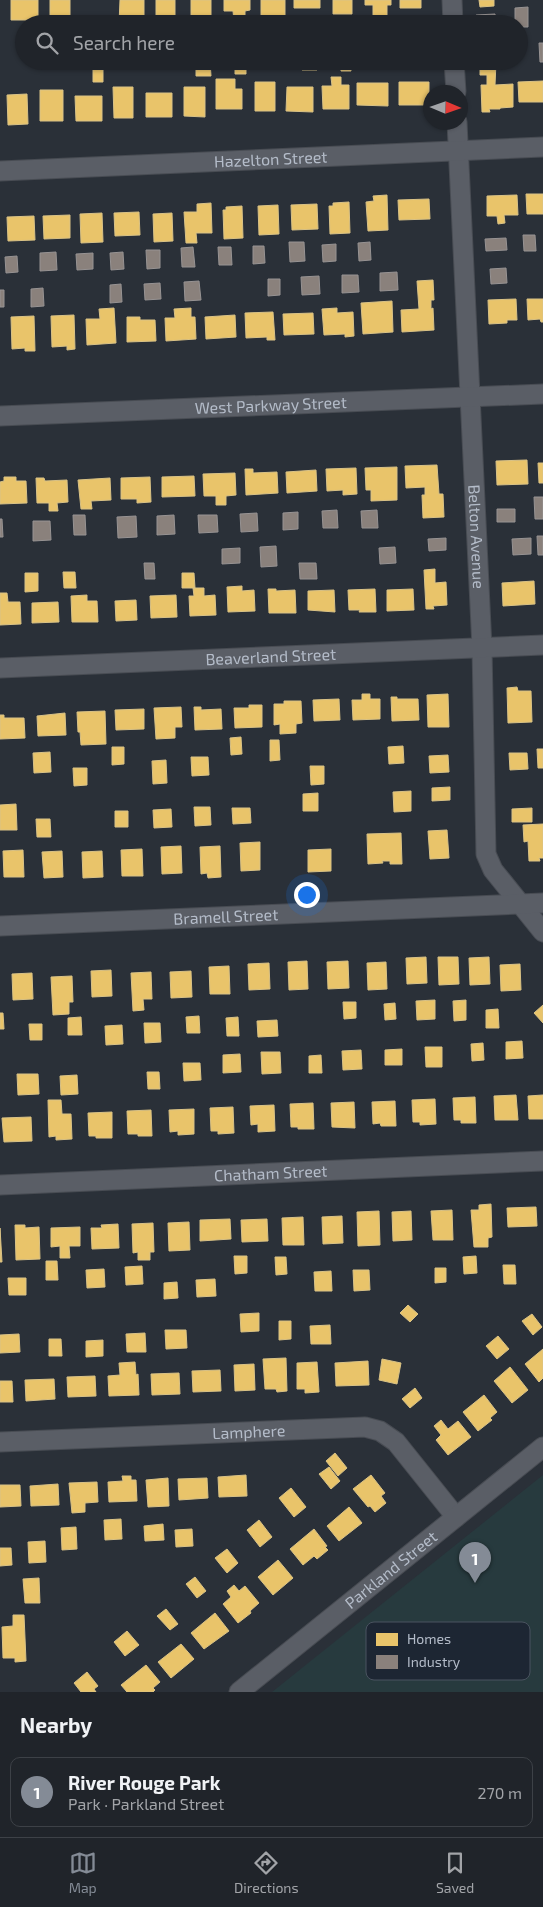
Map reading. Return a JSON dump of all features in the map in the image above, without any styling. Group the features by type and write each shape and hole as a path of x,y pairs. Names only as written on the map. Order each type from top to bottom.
{"street":[{"path":"452,0 453,15"},
{"path":"455,70 456,85"},
{"name":"Belton Avenue","path":"457,130 482,648 486,854 493,870 543,932"},
{"name":"Hazelton Street","path":"0,171 543,147"},
{"name":"West Parkway Street","path":"0,416 543,394"},
{"name":"Beaverland Street","path":"0,668 543,645"},
{"name":"Bramell Street","path":"0,926 543,903"},
{"name":"Chatham Street","path":"0,1185 543,1161"},
{"name":"Lamphere","path":"0,1442 365,1427 380,1431 396,1442 456,1517"},
{"name":"Parkland Street","path":"239,1692 543,1447"}],"green space":[{"path":"543,1475 543,1692 272,1692"}],"building: Homes":[{"path":"11,0 38,0 38,15 15,15 15,20 11,20"},
{"path":"50,0 70,0 70,15 50,15"},
{"path":"120,0 144,0 144,15 119,15"},
{"path":"156,0 175,0 175,15 156,15"},
{"path":"191,0 211,0 211,15 191,15"},
{"path":"224,0 250,0 250,10 245,11 245,15 233,15 233,11 224,11"},
{"path":"261,0 285,0 285,15 261,15"},
{"path":"294,0 320,0 320,8 294,8"},
{"path":"333,0 352,0 352,14 333,14"},
{"path":"365,0 391,0 391,5 387,5 387,15 373,15 373,5 365,5"},
{"path":"400,0 421,0 421,8 400,8"},
{"path":"479,0 494,0 494,6 480,7"},
{"path":"93,70 103,70 103,82 93,82"},
{"path":"196,70 211,70 211,76 196,76"},
{"path":"235,70 246,70 246,74 235,74"},
{"path":"480,70 496,70 495,85 513,84 513,107 489,109 490,112 482,112 481,85 487,85 487,75 480,75"},
{"path":"331,77 341,77 341,85 349,85 349,109 323,109 322,86 332,86"},
{"path":"216,79 235,79 235,89 242,89 242,109 216,109"},
{"path":"543,81 543,102 519,102 518,82"},
{"path":"255,82 275,82 275,111 255,111"},
{"path":"399,82 429,82 429,85 423,85 423,105 399,105"},
{"path":"357,83 388,83 388,106 357,105"},
{"path":"113,87 133,87 133,118 114,118"},
{"path":"184,87 205,87 205,117 184,116"},
{"path":"287,87 313,87 313,112 286,111"},
{"path":"40,90 63,90 63,121 40,121"},
{"path":"146,93 172,93 172,117 146,117"},
{"path":"27,94 28,124 8,125 7,95"},
{"path":"75,96 102,96 102,121 76,121"},
{"path":"526,194 543,194 543,214 527,214"},
{"path":"387,195 388,230 368,231 366,202 374,201 373,196"},
{"path":"517,195 518,215 504,215 505,223 498,224 497,216 487,216 487,196"},
{"path":"429,199 430,219 399,220 398,200"},
{"path":"349,202 350,233 330,234 329,206 333,206 333,203"},
{"path":"211,203 212,233 196,233 197,243 186,243 184,212 197,212 197,204"},
{"path":"317,204 318,229 292,230 291,205"},
{"path":"278,205 279,234 259,235 258,206"},
{"path":"242,206 243,238 224,239 223,210 226,210 226,207"},
{"path":"139,212 140,235 115,236 114,213"},
{"path":"102,213 103,242 81,243 80,214"},
{"path":"172,213 173,241 154,242 153,214"},
{"path":"70,215 70,238 44,239 43,216"},
{"path":"34,216 35,240 8,241 7,217"},
{"path":"433,280 434,300 431,300 431,309 433,308 434,330 402,332 401,310 419,309 417,281"},
{"path":"516,299 517,320 507,320 507,323 489,324 488,300"},
{"path":"527,299 543,299 543,322 540,319 528,320"},
{"path":"392,301 393,332 363,334 361,303"},
{"path":"114,308 116,343 87,345 86,319 100,319 99,309"},
{"path":"191,308 191,317 195,317 196,339 166,341 165,318 175,318 174,309"},
{"path":"337,308 337,313 353,312 354,336 345,337 345,334 324,335 322,309"},
{"path":"273,312 275,340 267,340 267,337 246,338 245,313"},
{"path":"313,313 314,334 284,335 283,314"},
{"path":"74,315 75,349 67,350 67,346 52,347 51,316"},
{"path":"235,315 236,337 206,339 205,317"},
{"path":"34,316 35,351 25,351 25,348 12,349 11,317"},
{"path":"127,317 140,317 140,320 155,320 156,341 127,342"},
{"path":"527,460 528,484 497,485 496,461"},
{"path":"538,463 543,463 543,483 539,483"},
{"path":"437,465 439,494 443,494 444,517 423,518 422,495 425,495 425,487 406,488 405,466"},
{"path":"397,467 397,500 371,501 371,490 366,490 365,468"},
{"path":"356,468 357,494 343,495 343,490 327,491 326,469"},
{"path":"245,469 253,469 253,473 277,472 278,493 246,495"},
{"path":"316,470 317,491 287,493 286,472"},
{"path":"235,473 236,495 226,496 226,505 216,505 216,496 204,496 203,474"},
{"path":"194,476 195,496 162,497 162,477"},
{"path":"4,477 16,477 16,481 26,481 27,503 0,504 0,482 4,481"},
{"path":"150,477 151,502 137,503 137,499 121,499 121,478"},
{"path":"36,478 44,478 45,481 67,480 68,502 57,503 58,511 49,511 49,503 37,503"},
{"path":"110,478 111,500 91,501 92,509 81,509 78,480"},
{"path":"435,569 435,583 446,582 447,605 433,606 434,609 426,609 424,570"},
{"path":"63,572 75,572 76,588 64,588"},
{"path":"25,573 38,573 38,591 25,592"},
{"path":"182,573 194,573 195,588 182,588"},
{"path":"534,581 535,604 503,606 502,583"},
{"path":"242,586 242,591 254,590 255,611 228,612 227,587"},
{"path":"193,588 204,588 204,596 215,595 216,615 190,616 189,596 194,596"},
{"path":"268,589 276,589 276,591 295,590 296,613 269,613"},
{"path":"375,589 376,612 349,610 348,590"},
{"path":"413,589 414,610 387,611 387,590"},
{"path":"334,590 335,612 308,610 308,591"},
{"path":"0,593 7,593 8,602 20,602 21,624 0,625"},
{"path":"87,595 87,601 97,601 98,622 72,622 71,596"},
{"path":"176,595 177,617 151,618 150,596"},
{"path":"136,600 137,620 116,621 115,601"},
{"path":"58,602 59,622 32,623 32,603"},
{"path":"517,687 518,691 531,691 532,722 508,723 507,688"},
{"path":"362,694 370,694 370,699 380,699 380,719 353,720 352,700 362,700"},
{"path":"448,694 449,727 428,727 427,695"},
{"path":"391,697 397,697 397,699 418,699 419,720 392,721"},
{"path":"339,699 340,720 314,721 313,700"},
{"path":"284,701 301,701 302,723 296,724 296,733 280,734 280,724 274,725 274,704 284,704"},
{"path":"249,705 262,705 262,727 235,728 234,708 249,708"},
{"path":"181,707 182,727 175,727 175,738 156,739 154,708"},
{"path":"194,707 201,707 201,710 221,709 222,729 195,730"},
{"path":"144,709 144,729 116,730 115,710"},
{"path":"105,711 106,744 81,745 77,712"},
{"path":"65,713 66,735 38,736 37,716"},
{"path":"0,715 4,715 4,718 24,718 25,738 0,739"},
{"path":"241,737 242,754 231,755 230,738"},
{"path":"270,740 279,740 280,760 270,761"},
{"path":"403,746 404,763 389,764 388,747"},
{"path":"112,747 124,747 124,764 112,765"},
{"path":"537,749 543,749 543,768 538,768"},
{"path":"50,752 51,772 34,773 33,753"},
{"path":"509,753 527,753 528,769 510,770"},
{"path":"448,755 449,772 430,773 429,756"},
{"path":"191,757 208,757 209,775 192,776"},
{"path":"166,760 167,783 153,784 152,761"},
{"path":"310,766 324,766 324,784 311,785"},
{"path":"73,768 87,768 87,785 74,786"},
{"path":"450,787 450,800 432,801 432,788"},
{"path":"411,791 411,811 394,812 393,792"},
{"path":"318,793 318,811 303,811 303,794"},
{"path":"16,804 17,830 0,830 0,805"},
{"path":"194,807 210,807 211,825 195,826"},
{"path":"232,808 250,808 251,823 233,824"},
{"path":"532,808 532,822 512,822 512,809"},
{"path":"171,809 172,827 154,828 153,810"},
{"path":"115,811 128,811 128,827 115,827"},
{"path":"36,819 50,819 51,837 37,837"},
{"path":"543,824 543,858 539,858 540,861 529,861 528,841 524,842 523,825"},
{"path":"447,830 449,858 430,859 428,831"},
{"path":"401,833 402,864 390,864 390,861 382,861 383,863 368,864 367,834"},
{"path":"260,842 260,870 241,871 240,843"},
{"path":"181,846 182,873 162,874 161,847"},
{"path":"220,846 221,877 208,878 207,873 201,874 200,847"},
{"path":"142,849 143,876 122,876 121,850"},
{"path":"331,849 331,871 308,872 308,850"},
{"path":"23,850 24,877 4,877 3,851"},
{"path":"62,851 63,877 44,878 42,852"},
{"path":"102,851 103,877 83,878 82,852"},
{"path":"426,957 427,983 407,984 406,958"},
{"path":"438,957 458,957 459,984 439,985"},
{"path":"489,957 490,984 470,985 469,958"},
{"path":"307,961 308,989 289,990 288,962"},
{"path":"348,961 349,988 328,989 327,962"},
{"path":"386,962 387,989 368,990 367,963"},
{"path":"269,963 270,989 249,990 248,964"},
{"path":"520,964 521,990 501,991 500,965"},
{"path":"229,966 230,994 210,994 209,967"},
{"path":"111,970 112,996 92,997 91,971"},
{"path":"191,971 192,997 171,998 170,972"},
{"path":"151,972 152,999 143,999 144,1010 133,1011 131,973"},
{"path":"32,973 33,999 13,1000 12,974"},
{"path":"72,976 73,1002 69,1002 69,1014 53,1015 51,977"},
{"path":"435,1000 435,1019 417,1020 416,1001"},
{"path":"466,1000 466,1020 454,1021 453,1001"},
{"path":"343,1002 356,1002 356,1018 344,1019"},
{"path":"395,1003 396,1019 385,1020 384,1004"},
{"path":"543,1005 543,1023 534,1013"},
{"path":"498,1009 499,1028 486,1028 486,1010"},
{"path":"0,1013 3,1013 4,1029 0,1029"},
{"path":"199,1016 200,1033 187,1033 186,1017"},
{"path":"81,1017 82,1035 68,1035 68,1018"},
{"path":"238,1017 239,1036 227,1036 226,1018"},
{"path":"277,1020 278,1036 258,1037 257,1021"},
{"path":"144,1023 160,1023 161,1042 145,1043"},
{"path":"29,1024 42,1024 42,1040 30,1040"},
{"path":"122,1025 123,1044 106,1045 105,1026"},
{"path":"522,1041 523,1058 506,1059 506,1042"},
{"path":"483,1043 484,1060 472,1061 471,1044"},
{"path":"425,1047 442,1047 442,1067 426,1067"},
{"path":"402,1049 402,1065 385,1065 385,1050"},
{"path":"361,1050 362,1069 343,1070 342,1051"},
{"path":"261,1052 280,1052 281,1073 262,1074"},
{"path":"240,1054 241,1072 223,1073 223,1055"},
{"path":"321,1055 322,1073 309,1073 309,1056"},
{"path":"183,1063 200,1063 201,1080 184,1081"},
{"path":"147,1072 159,1072 160,1089 148,1089"},
{"path":"17,1074 38,1074 39,1094 18,1095"},
{"path":"77,1075 78,1094 61,1095 60,1076"},
{"path":"516,1095 518,1120 495,1120 494,1096"},
{"path":"543,1095 543,1119 529,1119 528,1096"},
{"path":"475,1097 476,1123 461,1123 461,1120 454,1120 453,1098"},
{"path":"435,1099 436,1124 420,1125 420,1122 413,1122 412,1100"},
{"path":"48,1100 61,1100 62,1114 71,1114 72,1139 56,1140 56,1136 49,1137"},
{"path":"395,1101 396,1126 381,1126 380,1123 373,1124 372,1102"},
{"path":"354,1102 355,1128 332,1127 331,1103"},
{"path":"313,1103 314,1129 291,1127 290,1104"},
{"path":"274,1105 275,1131 258,1132 258,1124 251,1125 250,1106"},
{"path":"233,1107 234,1133 218,1134 218,1131 211,1131 210,1108"},
{"path":"194,1109 194,1134 178,1135 178,1131 170,1132 169,1110"},
{"path":"151,1110 152,1136 128,1134 127,1111"},
{"path":"112,1112 112,1138 89,1136 88,1113"},
{"path":"31,1117 32,1141 4,1142 2,1118"},
{"path":"491,1204 492,1237 488,1238 488,1247 474,1247 471,1210 479,1210 479,1205"},
{"path":"536,1207 537,1226 508,1227 507,1208"},
{"path":"452,1210 453,1240 433,1240 431,1211"},
{"path":"379,1211 380,1245 358,1246 357,1212"},
{"path":"411,1211 412,1240 393,1241 392,1212"},
{"path":"342,1216 343,1243 323,1244 322,1217"},
{"path":"303,1217 304,1245 283,1245 282,1218"},
{"path":"230,1219 231,1239 200,1241 200,1220"},
{"path":"267,1219 268,1241 242,1242 241,1220"},
{"path":"189,1222 190,1250 169,1251 168,1223"},
{"path":"153,1223 154,1252 150,1252 150,1260 138,1260 138,1252 133,1253 132,1224"},
{"path":"118,1224 119,1248 92,1249 91,1228 102,1228 101,1225"},
{"path":"15,1225 25,1225 25,1228 39,1227 40,1259 16,1260"},
{"path":"80,1227 80,1246 69,1246 70,1258 60,1258 60,1246 51,1247 51,1228"},
{"path":"0,1228 2,1262 0,1262"},
{"path":"234,1256 247,1256 247,1273 235,1274"},
{"path":"476,1256 477,1273 464,1274 463,1257"},
{"path":"275,1257 286,1257 287,1274 276,1275"},
{"path":"46,1261 57,1261 58,1280 46,1280"},
{"path":"503,1265 515,1265 516,1284 504,1284"},
{"path":"142,1266 143,1284 126,1285 125,1267"},
{"path":"435,1268 446,1268 446,1282 435,1283"},
{"path":"104,1269 105,1287 87,1288 86,1270"},
{"path":"353,1270 369,1270 370,1290 354,1291"},
{"path":"331,1271 332,1291 315,1291 314,1272"},
{"path":"8,1278 26,1278 26,1295 9,1295"},
{"path":"215,1279 216,1296 197,1297 196,1280"},
{"path":"177,1282 178,1298 164,1299 164,1283"},
{"path":"408,1305 418,1314 410,1322 400,1313"},
{"path":"259,1313 259,1331 241,1332 240,1314"},
{"path":"532,1314 542,1327 533,1335 522,1321"},
{"path":"279,1321 291,1321 291,1339 279,1340"},
{"path":"330,1325 331,1344 311,1344 310,1326"},
{"path":"165,1330 186,1330 187,1348 166,1349"},
{"path":"145,1333 146,1352 127,1352 126,1334"},
{"path":"19,1334 20,1352 0,1353 0,1335"},
{"path":"498,1336 509,1349 497,1359 486,1346"},
{"path":"49,1339 61,1339 62,1356 49,1356"},
{"path":"103,1340 103,1356 86,1357 86,1341"},
{"path":"543,1349 543,1378 539,1382 525,1364"},
{"path":"286,1358 287,1391 277,1392 276,1389 265,1389 263,1359"},
{"path":"382,1359 401,1363 397,1384 379,1380"},
{"path":"368,1361 369,1385 336,1386 335,1363"},
{"path":"135,1362 136,1375 138,1374 139,1395 109,1396 108,1376 120,1375 119,1363"},
{"path":"317,1362 319,1392 305,1393 305,1389 297,1389 297,1363"},
{"path":"254,1364 255,1390 235,1391 234,1365"},
{"path":"510,1367 528,1390 512,1403 494,1381"},
{"path":"220,1370 221,1391 193,1392 192,1371"},
{"path":"179,1373 180,1394 152,1395 151,1374"},
{"path":"95,1376 96,1396 68,1397 67,1377"},
{"path":"54,1379 55,1399 26,1401 25,1380"},
{"path":"0,1381 12,1381 13,1402 0,1402"},
{"path":"415,1388 422,1398 410,1408 402,1399"},
{"path":"484,1395 497,1412 490,1418 492,1420 478,1431 463,1412"},
{"path":"441,1420 448,1429 458,1421 471,1437 448,1455 436,1440 441,1435 434,1426"},
{"path":"335,1453 347,1468 338,1476 326,1461"},
{"path":"329,1467 340,1481 331,1489 319,1474"},
{"path":"246,1475 247,1496 219,1497 218,1477"},
{"path":"371,1475 385,1493 381,1496 386,1503 375,1512 370,1506 368,1507 353,1489"},
{"path":"122,1476 131,1476 131,1480 136,1480 137,1501 109,1502 108,1482 123,1481"},
{"path":"168,1478 169,1506 148,1507 146,1480"},
{"path":"207,1478 208,1498 179,1500 178,1479"},
{"path":"97,1482 98,1502 85,1503 85,1512 72,1513 69,1483"},
{"path":"58,1484 59,1505 31,1506 30,1486"},
{"path":"0,1485 20,1485 21,1506 0,1507"},
{"path":"291,1488 306,1507 294,1517 279,1498"},
{"path":"349,1507 362,1523 339,1541 327,1526"},
{"path":"121,1519 122,1539 105,1540 104,1520"},
{"path":"259,1520 272,1537 260,1547 247,1530"},
{"path":"163,1524 164,1540 145,1541 144,1526"},
{"path":"76,1527 77,1549 62,1550 61,1528"},
{"path":"192,1529 193,1546 176,1547 175,1530"},
{"path":"314,1529 328,1550 317,1559 314,1556 303,1565 290,1549"},
{"path":"45,1541 46,1562 29,1563 28,1542"},
{"path":"0,1548 11,1548 12,1565 0,1566"},
{"path":"227,1549 238,1563 227,1573 215,1558"},
{"path":"278,1560 293,1578 273,1595 258,1577"},
{"path":"195,1577 206,1591 197,1598 186,1584"},
{"path":"39,1578 40,1603 25,1603 23,1579"},
{"path":"234,1585 239,1591 245,1586 259,1603 250,1611 251,1613 238,1623 223,1604 231,1597 227,1591"},
{"path":"166,1609 178,1624 170,1630 157,1616"},
{"path":"215,1613 229,1631 204,1649 191,1633"},
{"path":"13,1615 24,1615 26,1661 15,1662 15,1658 3,1658 2,1627 13,1626"},
{"path":"127,1631 139,1645 125,1656 114,1642"},
{"path":"181,1644 194,1659 171,1678 158,1662"},
{"path":"146,1665 160,1682 153,1688 155,1690 153,1692 127,1692 121,1685"},
{"path":"87,1672 98,1686 94,1689 96,1692 81,1692 74,1683"}],"building: Industry":[{"path":"528,7 528,15 515,15 515,8"},
{"path":"539,43 543,43 543,62 540,62"},
{"path":"523,235 535,235 536,251 524,251"},
{"path":"506,238 507,250 486,251 485,239"},
{"path":"289,242 304,242 305,261 290,262"},
{"path":"370,242 371,260 359,261 358,243"},
{"path":"336,244 336,261 323,262 322,245"},
{"path":"253,246 264,246 265,263 253,264"},
{"path":"193,247 195,267 182,267 181,248"},
{"path":"218,247 231,247 232,265 219,265"},
{"path":"146,250 160,250 160,268 147,269"},
{"path":"56,252 57,270 40,271 40,253"},
{"path":"123,252 124,269 111,270 110,253"},
{"path":"93,253 93,269 77,270 76,254"},
{"path":"17,256 18,272 6,273 5,257"},
{"path":"506,268 507,283 491,284 490,269"},
{"path":"397,272 398,290 380,291 380,273"},
{"path":"342,275 358,275 359,292 342,293"},
{"path":"319,276 320,294 302,295 301,277"},
{"path":"268,279 280,279 280,295 268,296"},
{"path":"199,281 201,300 185,301 184,282"},
{"path":"160,283 161,299 145,300 144,284"},
{"path":"121,284 122,302 110,303 110,285"},
{"path":"43,288 44,306 31,307 31,289"},
{"path":"0,290 4,290 4,307 0,307"},
{"path":"534,497 543,497 543,519 535,519"},
{"path":"497,509 515,509 515,522 497,522"},
{"path":"337,510 338,528 323,528 322,511"},
{"path":"377,510 378,528 362,528 361,511"},
{"path":"298,512 298,529 283,530 283,513"},
{"path":"257,513 258,531 241,532 240,514"},
{"path":"73,515 85,515 86,535 74,535"},
{"path":"174,515 175,534 157,535 157,516"},
{"path":"198,515 217,515 218,532 199,533"},
{"path":"136,516 137,537 118,538 117,517"},
{"path":"0,519 2,519 3,537 0,537"},
{"path":"33,521 50,521 51,540 33,541"},
{"path":"537,536 543,536 543,555 538,555"},
{"path":"446,538 446,550 429,551 428,539"},
{"path":"531,538 531,554 513,555 512,539"},
{"path":"276,546 277,566 261,567 260,547"},
{"path":"395,547 396,563 380,564 379,548"},
{"path":"240,548 240,563 222,564 222,549"},
{"path":"144,563 154,563 155,579 145,579"},
{"path":"299,563 316,563 317,579 300,579"}],"place":[{"name":"River Rouge Park","path":"475,1583"}]}
